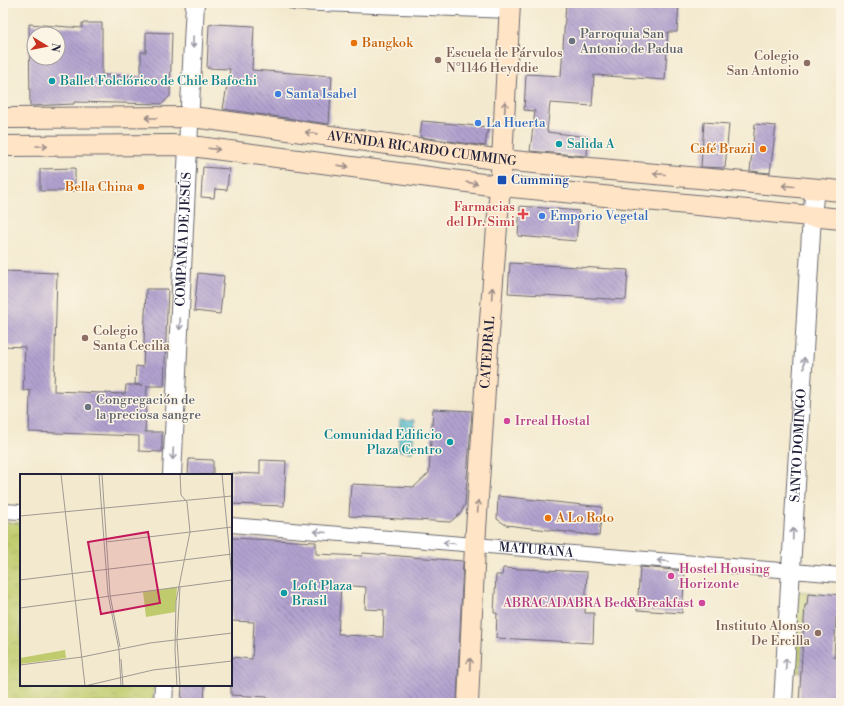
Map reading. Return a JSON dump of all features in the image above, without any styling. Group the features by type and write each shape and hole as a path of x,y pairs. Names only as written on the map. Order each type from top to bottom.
{"main road":[{"name":"CATEDRAL","path":"468,703 475,545 502,160 510,7"},
{"name":"AVENIDA RICARDO CUMMING","path":"7,118 190,117 502,160 841,191"},
{"path":"6,146 7,118"},
{"name":"AVENIDA RICARDO CUMMING","path":"6,146 189,146 500,186 841,219"}],"street":[{"name":"COMPAÑÍA DE JESÚS","path":"172,474 195,3"},
{"path":"294,3 510,7"},
{"name":"SANTO DOMINGO","path":"783,703 812,216 815,188"},
{"path":"3,511 20,512"},
{"name":"MATURANA","path":"232,525 841,576"},
{"path":"163,703 164,686"}],"green space":[{"path":"3,522 20,523 20,686 154,686 153,703 3,703"},
{"path":"797,591 820,593 820,595 808,594 807,605 805,605 801,672 792,672"}],"water":[{"path":"400,419 415,420 412,452 398,451"}],"building":[{"path":"566,3 679,3 677,32 668,32 665,80 594,75 592,106 550,103 547,132 588,137 587,156 530,151 535,111 524,110 526,74 561,76"},
{"path":"82,23 102,23 102,75 141,76 141,52 146,52 146,32 172,33 170,96 162,104 74,102 74,104 30,106 30,66 66,66 66,27 82,28"},
{"path":"29,24 56,26 29,26"},
{"name":"Santa Isabel","path":"209,25 254,26 252,70 332,76 329,124 223,109 230,69 207,68"},
{"path":"422,121 488,127 485,146 420,137"},
{"path":"704,122 729,124 725,168 701,167"},
{"name":"Café Brazil","path":"755,124 776,126 770,173 750,171"},
{"path":"203,167 229,169 227,190 215,189 214,198 201,197"},
{"path":"75,168 75,191 40,191 40,169"},
{"path":"520,206 579,211 576,241 518,236"},
{"path":"510,263 628,270 626,300 508,293"},
{"path":"3,271 57,273 54,391 125,394 126,385 135,385 136,366 143,367 146,289 168,289 164,386 147,386 145,432 162,432 162,452 139,451 139,436 29,432 30,390 23,391 25,347 3,346"},
{"path":"198,273 224,276 220,314 194,311"},
{"name":"Comunidad Edificio Plaza Centro","path":"433,409 472,411 465,504 461,513 450,522 349,516 351,484 414,487 429,473"},
{"path":"189,459 213,460 213,474 188,474"},
{"path":"260,460 286,461 284,506 232,504 231,473 260,474"},
{"path":"498,496 602,507 599,536 506,525 497,519"},
{"path":"232,538 316,542 316,554 362,556 363,553 463,561 457,703 267,703 267,697 231,695 232,657 252,659 254,622 232,621","holes":["341,585 366,587 365,609 384,610 383,637 338,634"]},
{"path":"640,567 685,571 682,613 637,610"},
{"path":"503,568 587,572 585,613 594,613 593,643 496,638 497,613 494,613 496,575 502,575"},
{"name":"Instituto Alonso De Ercilla","path":"820,593 841,595 841,618 836,618 834,657 841,658 841,703 799,703 805,605 807,605 808,594 820,595"},
{"path":"182,686 205,686 204,703 181,703"}],"place":[{"name":"Parroquia San Antonio de Padua","path":"572,41"},
{"name":"Bangkok","path":"354,43"},
{"name":"Escuela de Párvulos N°1146 Heyddie","path":"438,60"},
{"name":"Colegio San Antonio","path":"807,63"},
{"name":"Ballet Folclórico de Chile Bafochi","path":"52,81"},
{"name":"Santa Isabel","path":"278,94"},
{"name":"La Huerta","path":"478,123"},
{"name":"Salida A","path":"559,144"},
{"name":"Café Brazil","path":"763,149"},
{"name":"Cumming","path":"502,180"},
{"name":"Bella China","path":"141,187"},
{"name":"Farmacias del Dr. Simi","path":"523,214"},
{"name":"Emporio Vegetal","path":"542,216"},
{"name":"Colegio Santa Cecilia","path":"85,338"},
{"name":"Congregación de la preciosa sangre","path":"88,407"},
{"name":"Irreal Hostal","path":"507,421"},
{"name":"Comunidad Edificio Plaza Centro","path":"450,442"},
{"name":"A Lo Roto","path":"548,518"},
{"name":"Hostel Housing Horizonte","path":"671,576"},
{"name":"Loft Plaza Brasil","path":"284,593"},
{"name":"ABRACADABRA Bed&Breakfast","path":"702,603"},
{"name":"Instituto Alonso De Ercilla","path":"818,633"}]}
